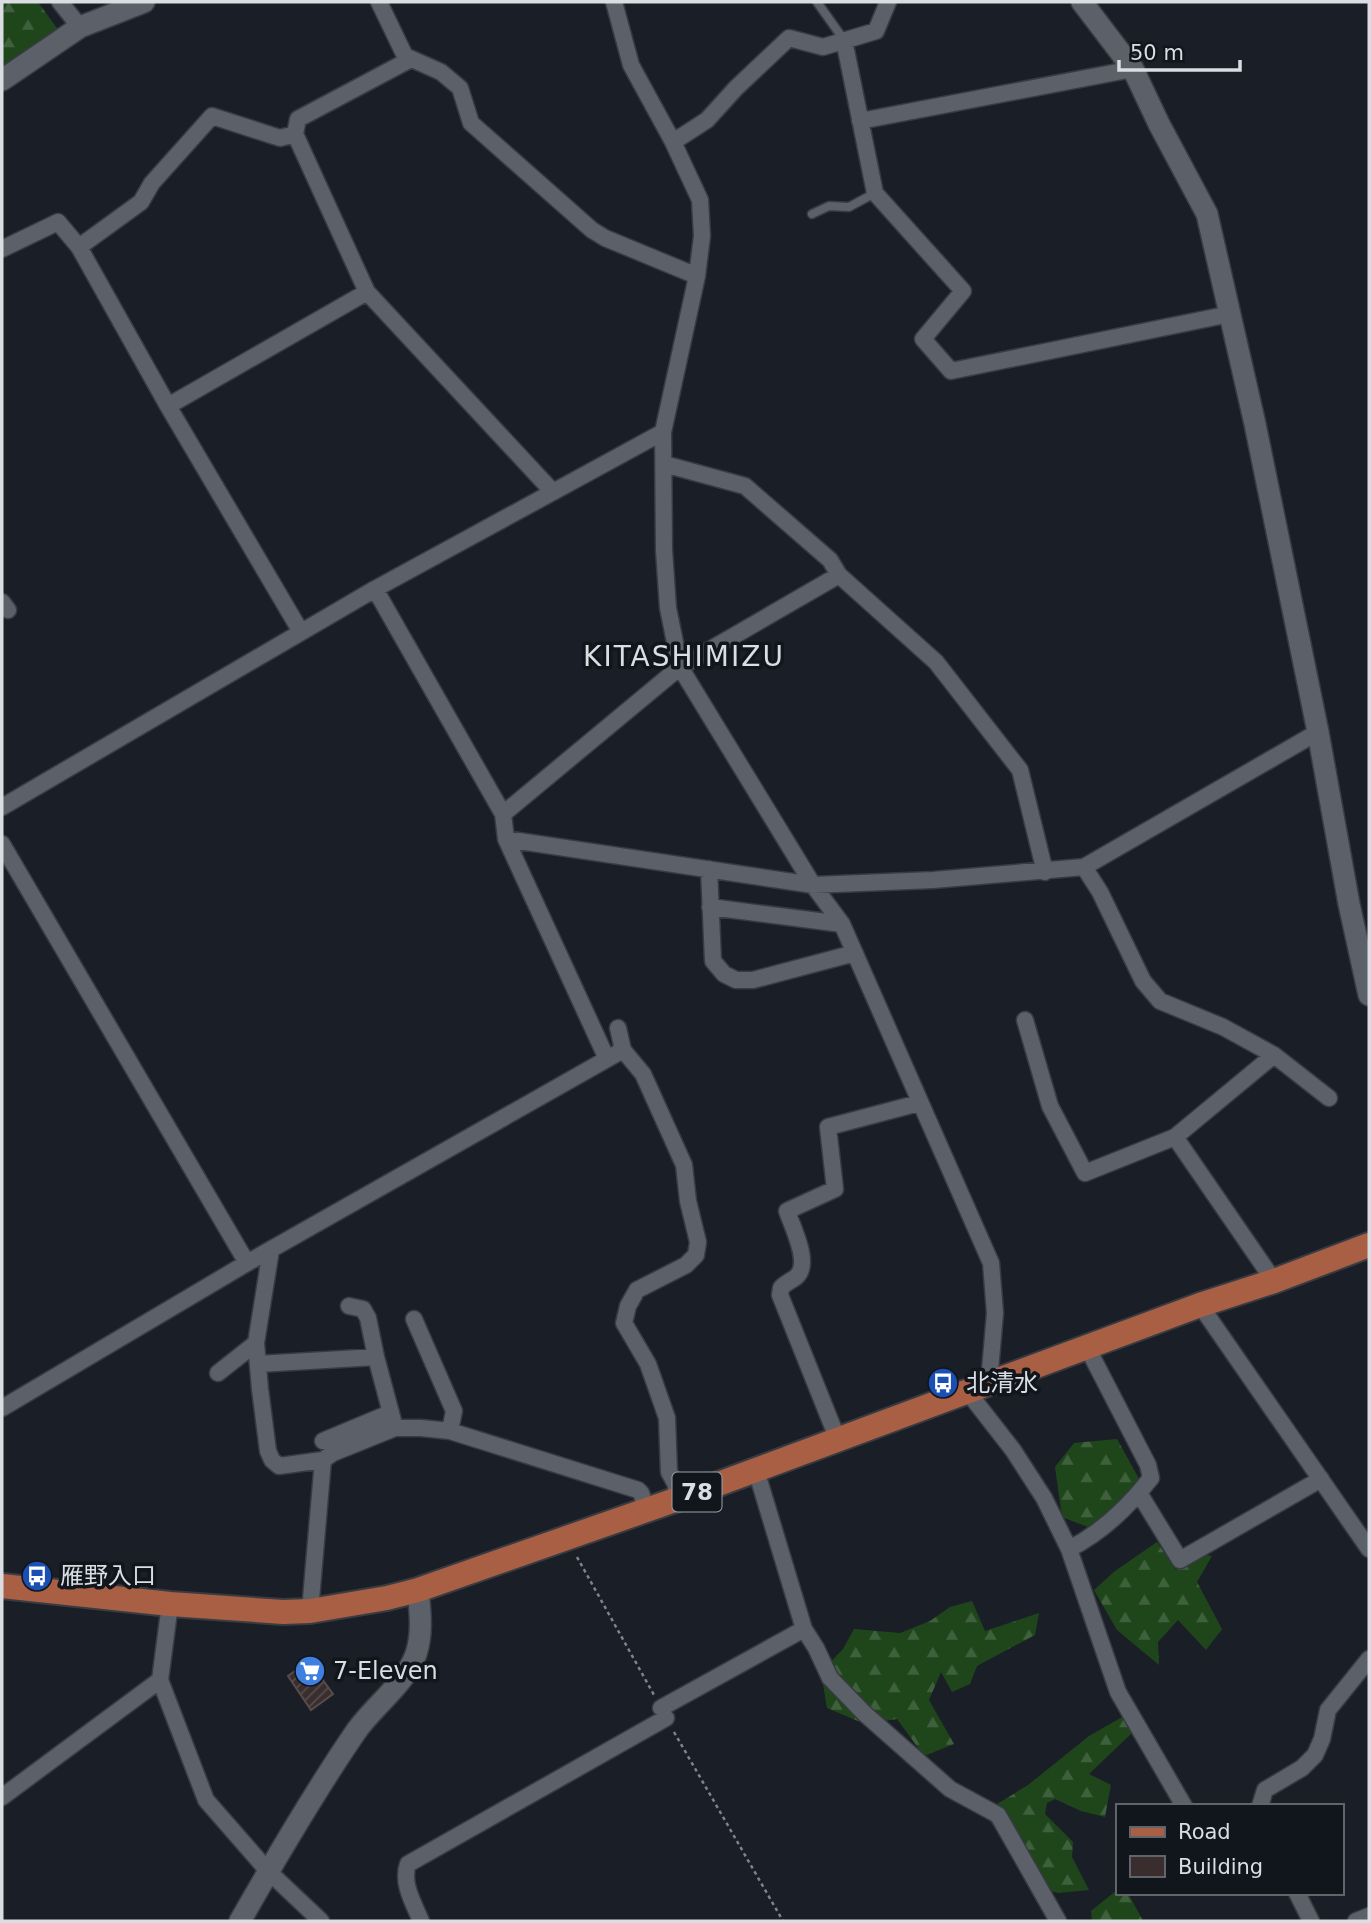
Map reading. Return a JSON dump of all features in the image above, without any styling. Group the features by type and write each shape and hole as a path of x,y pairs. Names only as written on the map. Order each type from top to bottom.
{"main road":[{"name":"78","path":"2,1586 242,1610 310,1611 387,1598 418,1590 675,1500 1369,1245"}],"street":[{"path":"60,2 80,27"},
{"path":"2,80 80,27 144,2"},
{"path":"379,2 405,56 441,72 460,88 471,122 592,230 605,238 697,276"},
{"path":"614,2 631,65 673,142 699,200 702,236 697,276 663,432 664,550 668,608 680,667 813,885 842,924 855,953 990,1263 995,1313 978,1387 1044,1498 1069,1549 1118,1692 1183,1804"},
{"path":"673,142 707,120 736,88 789,38 823,47 876,31 888,2"},
{"path":"1082,2 1133,69 1159,124 1208,214 1255,424 1369,995"},
{"path":"844,40 875,193 963,291 923,339 951,371 1230,314"},
{"path":"411,59 298,120 295,134 367,292 553,492"},
{"path":"860,121 1133,69"},
{"path":"79,247 141,202 152,183 212,116 280,138 295,134"},
{"path":"2,249 58,222 79,247 167,406 300,632"},
{"path":"167,406 367,292"},
{"path":"2,807 375,589 663,432"},
{"path":"664,464 745,486 830,560 839,575 936,662 1020,770 1045,872"},
{"path":"503,814 680,667 839,575"},
{"path":"375,589 503,814 506,839 607,1059"},
{"path":"506,839 813,885 933,880 1084,867 1318,732"},
{"path":"2,844 247,1263"},
{"path":"1084,867 1100,892 1143,981 1160,1001 1223,1027 1273,1055 1329,1098"},
{"path":"709,869 713,961 724,974 736,980 753,980 855,953"},
{"path":"710,907 842,924"},
{"path":"1025,1020 1050,1107 1086,1172 1175,1137 1273,1055"},
{"path":"618,1028 622,1050 643,1074 684,1165 688,1201 698,1242 696,1255 686,1265 637,1290 628,1306 624,1323 648,1364 667,1418 669,1472 676,1485 675,1500"},
{"path":"2,1408 247,1263 622,1050"},
{"path":"838,1440 780,1295 780,1288 802,1269 803,1256 787,1211 835,1189 828,1126 919,1103"},
{"path":"1175,1137 1274,1281"},
{"path":"271,1250 256,1343 268,1451 272,1460 279,1466 323,1460 393,1421"},
{"path":"1200,1305 1369,1549"},
{"path":"349,1306 363,1309 368,1318 393,1421"},
{"path":"414,1319 454,1411 450,1431"},
{"path":"218,1373 256,1343"},
{"path":"1069,1549 1090,1538 1139,1493 1151,1478 1149,1465 1087,1347"},
{"path":"258,1364 376,1357"},
{"path":"323,1441 393,1421 450,1431 638,1490 647,1510"},
{"path":"310,1611 323,1460"},
{"path":"756,1470 804,1629 830,1678 865,1714 950,1788 998,1815 1058,1921"},
{"path":"1139,1493 1180,1560 1321,1479"},
{"path":"240,1921 268,1871 359,1728 415,1656 420,1638 418,1590"},
{"path":"170,1604 160,1680 206,1800 268,1871 321,1921"},
{"path":"421,1921 407,1884 405,1872 408,1864 804,1629"},
{"path":"1261,1804 1265,1790 1302,1768 1315,1755 1322,1739 1328,1710 1369,1659"},
{"path":"2,1797 160,1680"},
{"path":"1298,1895 1311,1921"},
{"path":"1356,1921 1369,1916"}],"lane":[{"path":"817,2 844,40"},
{"path":"812,214 829,206 849,207 875,193"}],"green space":[{"path":"2,2 38,2 59,31 2,67"},
{"path":"1117,1439 1148,1495 1093,1529 1062,1517 1055,1467 1074,1443"},
{"path":"1157,1542 1176,1570 1195,1553 1212,1556 1197,1582 1222,1629 1206,1650 1178,1620 1158,1642 1159,1665 1117,1630 1094,1590 1115,1571"},
{"path":"972,1601 985,1631 1039,1613 1035,1635 977,1666 970,1684 952,1692 941,1672 929,1700 954,1744 924,1756 897,1719 865,1724 827,1708 821,1672 843,1649 854,1629 900,1633 930,1621 950,1607"},
{"path":"1124,1716 1134,1731 1089,1774 1111,1785 1105,1817 1081,1811 1055,1799 1047,1803 1045,1814 1073,1842 1072,1857 1089,1890 1058,1893 1029,1885 984,1812 1028,1785 1089,1736"},
{"path":"1116,1891 1116,1895 1129,1895 1143,1921 1092,1921 1091,1911"}],"building":[{"path":"309,1661 333,1694 311,1710 288,1676"}],"place":[{"name":"北清水","path":"943,1383"},
{"name":"雁野入口","path":"37,1576"},
{"name":"7-Eleven","path":"310,1671"}],"district":[{"name":"KITASHIMIZU","path":"684,656"}]}
